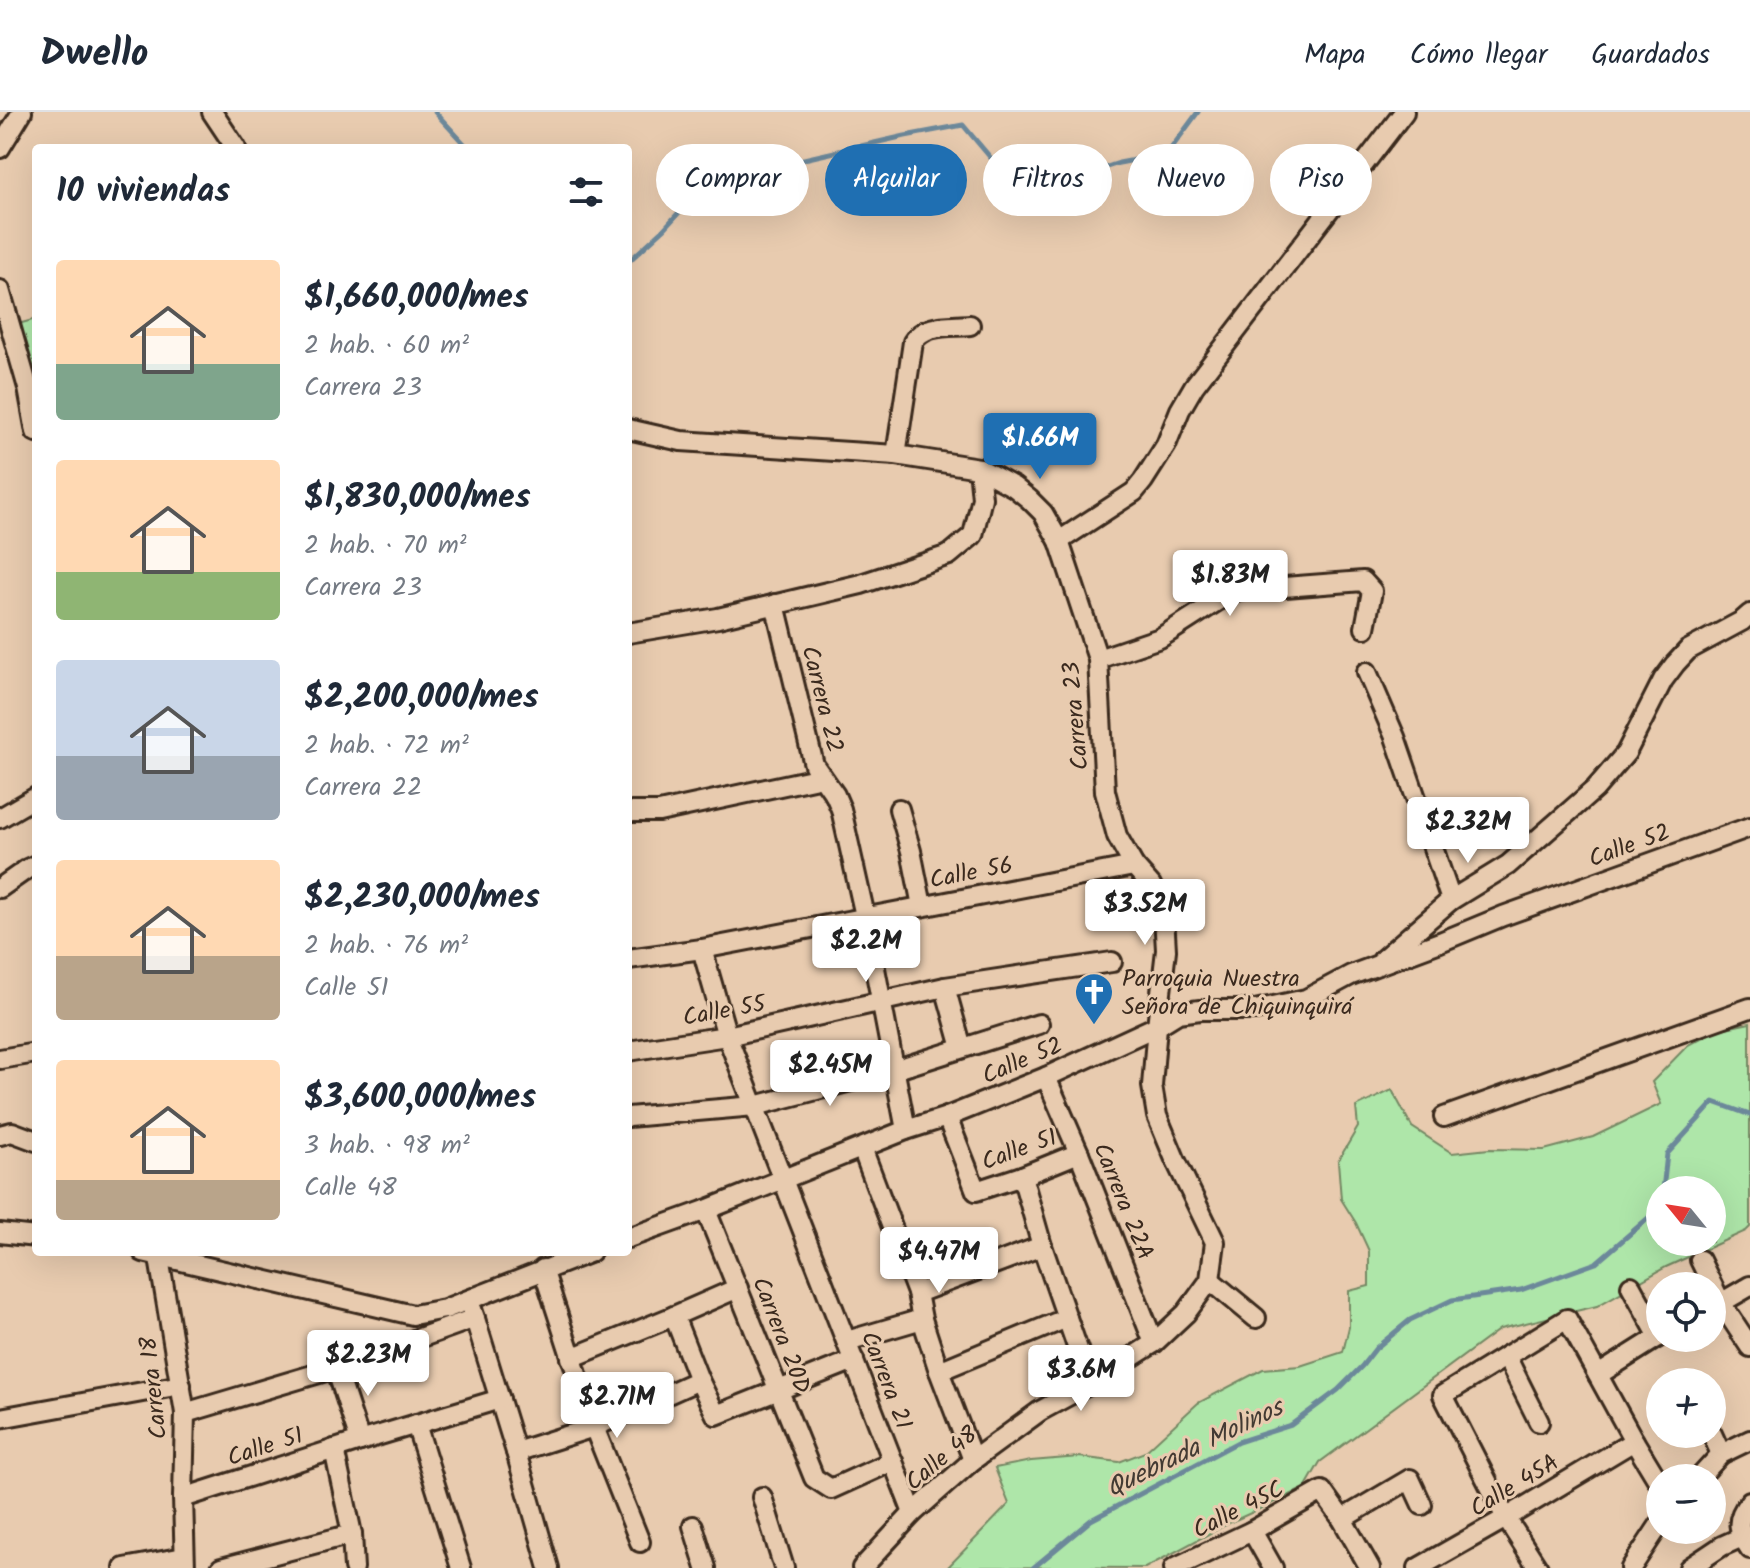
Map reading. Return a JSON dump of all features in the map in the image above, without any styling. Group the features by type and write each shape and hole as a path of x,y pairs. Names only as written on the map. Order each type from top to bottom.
{"street":[{"path":"0,148 22,112"},
{"path":"212,112 233,144"},
{"path":"1059,541 1134,492 1143,481 1166,445 1194,386 1404,112"},
{"path":"0,290 32,410"},
{"path":"896,455 913,342 918,334 927,329 970,325"},
{"name":"Carrera 23","path":"632,430 681,441 896,455 979,468 1014,487 1043,513 1059,541 1098,659 1105,791 1117,836 1134,866 1151,885 1164,915 1166,950 1152,1086 1157,1116 1215,1242 1210,1280"},
{"path":"632,632 718,618 861,584 949,555 973,535 982,498 979,468"},
{"path":"1098,659 1160,638 1233,591 1363,581 1372,591 1365,628"},
{"name":"Carrera 22","path":"775,604 814,765 841,809 906,1130"},
{"path":"1375,966 1451,900 1508,865 1595,789 1626,753 1658,688 1675,664 1688,650 1750,614"},
{"path":"1367,672 1395,737 1451,900"},
{"path":"632,812 659,812 822,777"},
{"path":"0,818 32,799"},
{"path":"899,809 922,906"},
{"path":"1747,828 1750,848"},
{"name":"Calle 52","path":"632,1237 1046,1077 1157,1026 1178,1013 1255,1010 1306,999 1351,975 1503,916 1747,828"},
{"name":"Calle 56","path":"632,958 702,949 1134,866"},
{"path":"0,888 32,867"},
{"name":"Carrera 21","path":"702,949 727,1036 913,1513"},
{"name":"Calle 55","path":"632,1050 727,1036 945,987 1112,962"},
{"path":"945,987 962,1048"},
{"path":"1444,1117 1750,1008"},
{"path":"632,1117 755,1106 894,1070 1039,1024"},
{"path":"0,1059 32,1054"},
{"name":"Carrera 22A","path":"1046,1077 1154,1343"},
{"name":"Calle 51","path":"947,1117 976,1191 1079,1153"},
{"path":"0,1135 12,1132 32,1140"},
{"path":"862,1148 917,1293 939,1371 973,1460"},
{"path":"1022,1176 1042,1246 1090,1384"},
{"name":"Carrera 20D","path":"706,1210 814,1478 831,1489 893,1461"},
{"path":"0,1233 32,1237"},
{"path":"917,1293 1042,1246"},
{"name":"Carrera 18","path":"155,1256 185,1413 184,1562"},
{"path":"167,1256 413,1315 445,1309 580,1256"},
{"path":"1700,1260 1705,1272"},
{"path":"543,1269 594,1427 640,1542"},
{"path":"1210,1280 1256,1318"},
{"name":"Calle 48","path":"862,1568 913,1513 973,1460 1040,1411 1090,1384 1154,1343 1186,1313 1210,1280"},
{"path":"1631,1286 1646,1313"},
{"path":"1726,1300 1750,1286"},
{"path":"571,1358 738,1288"},
{"path":"469,1299 549,1568"},
{"path":"674,1316 716,1415 854,1360"},
{"path":"1726,1316 1750,1347"},
{"path":"185,1413 336,1368 475,1318"},
{"path":"939,1371 1067,1318"},
{"path":"847,1341 922,1319"},
{"path":"1538,1568 1506,1518 1443,1395 1567,1319 1648,1464"},
{"path":"1598,1375 1646,1345"},
{"path":"1506,1356 1539,1422"},
{"path":"336,1368 360,1441"},
{"path":"516,1452 594,1427 699,1380"},
{"path":"0,1418 181,1385"},
{"name":"Calle 51","path":"183,1498 500,1399"},
{"path":"416,1424 461,1568"},
{"path":"1712,1464 1721,1454 1750,1440"},
{"name":"Calle 45A","path":"1418,1568 1634,1441"},
{"path":"1718,1448 1721,1454"},
{"path":"334,1449 352,1534 354,1568"},
{"path":"1370,1568 1342,1519 1410,1479 1422,1505"},
{"name":"Calle 45C","path":"1174,1568 1201,1562 1322,1491 1342,1519"},
{"path":"762,1497 784,1568"},
{"path":"1689,1568 1722,1546 1746,1543 1739,1520 1750,1501"},
{"path":"693,1526 706,1568"},
{"path":"1252,1531 1273,1568"},
{"path":"221,1568 260,1563 352,1534"},
{"path":"1631,1568 1647,1544"},
{"path":"124,1568 184,1562"}],"green space":[{"path":"32,320 32,415 11,326"},
{"path":"1750,1023 1750,1227 1746,1231 1726,1240 1726,1176 1646,1176 1646,1256 1690,1256 1657,1272 1646,1272 1646,1278 1597,1306 1500,1329 1320,1462 1305,1488 1229,1523 1145,1568 948,1567 1009,1504 995,1468 1079,1457 1119,1462 1145,1452 1198,1403 1263,1369 1300,1366 1343,1352 1349,1327 1349,1291 1369,1286 1369,1251 1341,1199 1338,1161 1358,1127 1356,1107 1392,1090 1412,1127 1452,1153 1489,1149 1544,1150 1593,1137 1661,1104 1652,1082 1688,1045 1716,1030"}],"waterway":[{"path":"435,112 464,144"},
{"path":"632,258 664,229 710,178 963,125 1022,195 1119,163 1167,154 1198,112"},
{"name":"Quebrada Molinos","path":"1665,1176 1667,1154 1714,1102 1750,1115"},
{"name":"Quebrada Molinos","path":"1033,1568 1091,1520 1238,1442 1291,1425 1338,1390 1376,1348 1410,1320 1452,1300 1521,1290 1596,1263 1646,1220"}],"place":[{"name":"Parroquia Nuestra Señora de Chiquinquirá","path":"1094,1026"}]}
